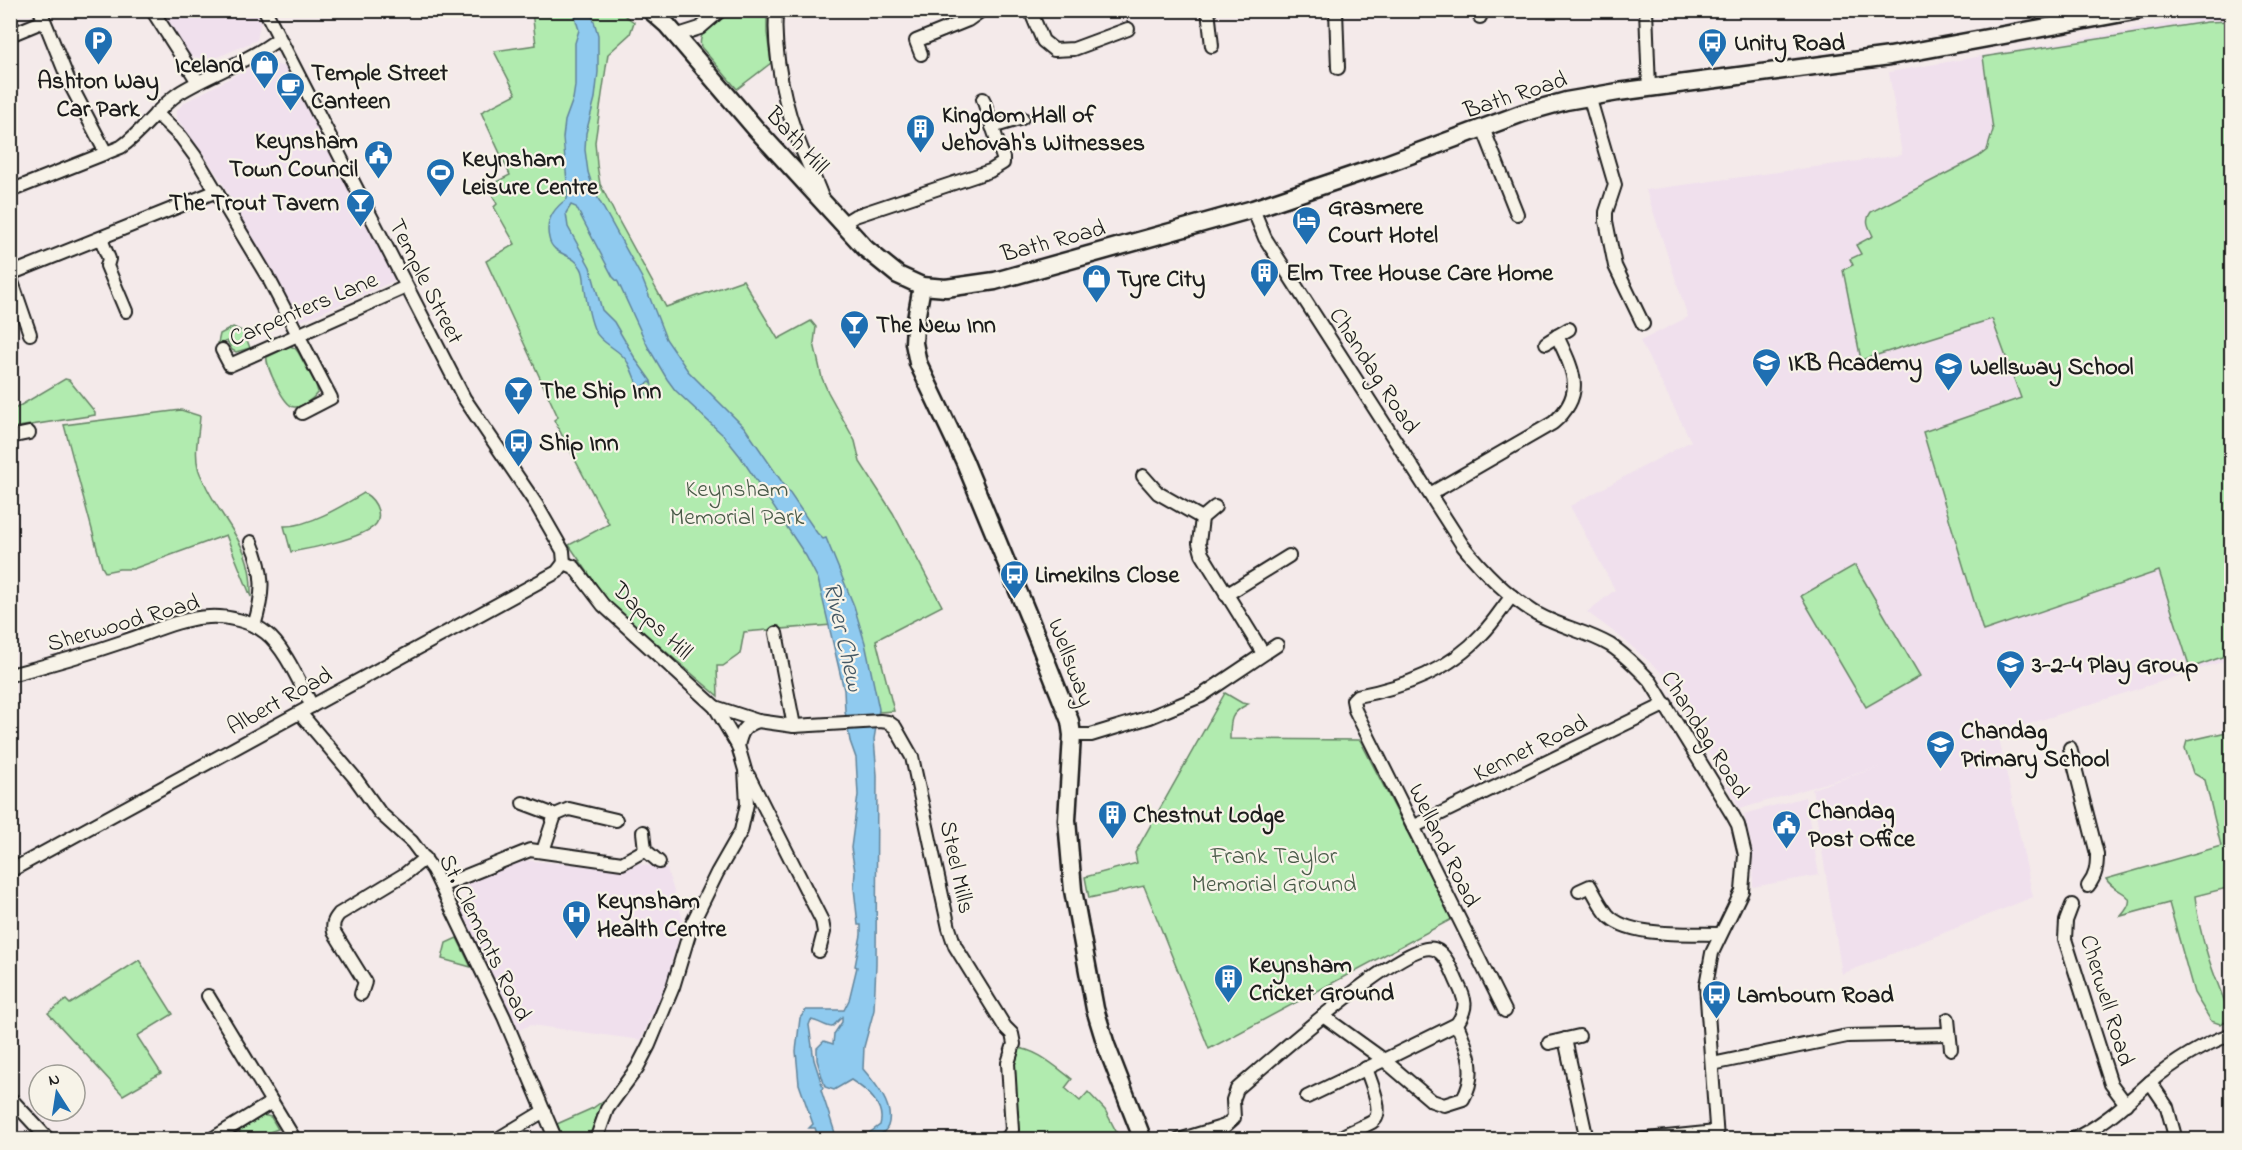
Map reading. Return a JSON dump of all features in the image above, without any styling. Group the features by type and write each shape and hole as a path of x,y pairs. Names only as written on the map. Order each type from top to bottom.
{"main road":[{"name":"Bath Hill","path":"650,10 825,206 885,266 922,286"},
{"name":"Bath Road","path":"922,286 955,288 995,280 1253,209 1523,113 1589,96 1890,56 2139,10"},
{"name":"Wellsway","path":"922,286 915,325 918,363 964,460 1068,712 1072,735 1067,820 1073,890 1095,1009 1106,1045 1143,1140"}],"street":[{"path":"152,10 198,82"},
{"name":"Temple Street","path":"265,10 464,398 536,504 563,551 564,563"},
{"path":"675,36 699,28 721,10"},
{"path":"776,10 778,66 801,149 813,172 825,206"},
{"path":"921,54 916,40 968,20 982,10"},
{"path":"1030,10 1043,41 1054,50 1074,49 1128,29"},
{"path":"1208,10 1212,46"},
{"path":"1336,10 1338,68"},
{"path":"1646,10 1648,88"},
{"path":"10,35 42,16 70,84 106,153"},
{"path":"10,191 121,147 135,138 168,101 198,82 265,49 278,39"},
{"path":"1589,96 1615,185 1606,212 1614,266 1643,324"},
{"path":"843,224 855,216 976,177 1003,163 982,99"},
{"path":"156,113 188,146 218,191 269,278 331,398 302,413"},
{"path":"992,128 1022,118"},
{"path":"1483,128 1517,214"},
{"path":"30,334 10,275 218,191"},
{"name":"Chandag Road","path":"1253,209 1265,238 1463,546 1485,573 1535,613 1610,645 1633,663 1651,682 1666,704 1732,814 1742,840 1745,869 1742,891 1719,934 1712,953 1706,985 1716,1136"},
{"path":"101,239 109,259 107,266 126,311"},
{"name":"Carpenters Lane","path":"222,350 230,365 406,287"},
{"path":"1430,494 1553,423 1566,411 1575,392 1572,369 1551,340 1569,329"},
{"path":"10,437 29,433"},
{"path":"1143,476 1158,492 1202,518"},
{"path":"1215,507 1202,518 1199,543 1202,554 1263,653"},
{"path":"251,542 259,559 262,590 254,626"},
{"path":"1226,595 1289,555"},
{"name":"Albert Road","path":"10,871 557,572 564,563"},
{"name":"Dapps Hill","path":"564,563 574,567 603,605 715,707 738,746 745,770"},
{"name":"Welland Road","path":"1505,1011 1355,710 1353,700 1357,696 1389,689 1436,671 1468,648 1484,633 1512,596"},
{"name":"Sherwood Road","path":"10,675 76,657 188,620 208,616 221,617 254,626 265,632 277,644 312,706"},
{"path":"776,633 794,726"},
{"path":"1072,735 1091,735 1150,717 1201,696 1277,645"},
{"name":"Kennet Road","path":"1413,828 1666,704"},
{"name":"Dapps Hill","path":"715,707 758,721"},
{"name":"St. Clements Road","path":"300,713 355,778 380,813 412,842 425,858 441,886 504,1017 556,1140"},
{"path":"738,746 740,733 747,725 758,721"},
{"name":"Steel Mills","path":"758,721 794,726 879,721 888,722 895,727 912,757 955,946 1005,1027 1012,1034 1014,1044 1008,1064 1012,1130 1004,1140"},
{"path":"2070,748 2097,854 2094,878 2088,886"},
{"path":"745,770 822,921 824,932 819,951"},
{"path":"596,1140 607,1109 637,1068 649,1045 673,987 692,924 741,831 747,804 745,770"},
{"path":"523,802 555,815 569,809 616,820"},
{"path":"543,851 555,815"},
{"path":"643,832 645,850 660,862"},
{"path":"441,886 530,850 622,863 645,850"},
{"path":"361,994 365,981 334,932 334,920 339,914 405,874 425,858"},
{"path":"1590,886 1608,915 1621,924 1639,930 1719,934"},
{"name":"Cherwell Road","path":"2072,905 2066,921 2065,939 2112,1084 2126,1104"},
{"path":"1179,1140 1225,1126 1234,1118 1233,1100 1237,1089 1323,1016 1379,974 1418,950 1432,948 1439,952 1446,960 1466,1000 1463,1015 1457,1024 1307,1097"},
{"path":"208,996 295,1140"},
{"path":"1323,1016 1384,1060 1432,1101 1444,1105 1463,1099 1469,1089 1472,1073 1468,1050 1457,1024"},
{"path":"1948,1019 1951,1049"},
{"path":"1712,1065 1847,1036 1950,1034"},
{"path":"2071,1140 2100,1124 2178,1061 2209,1043 2232,1034"},
{"path":"1549,1043 1579,1036"},
{"path":"1565,1039 1587,1140"},
{"path":"1337,1140 1347,1132 1374,1122 1378,1116 1378,1108 1366,1068"},
{"path":"2150,1083 2167,1107 2176,1140"},
{"path":"210,1140 272,1101"},
{"path":"12,1102 49,1140"},
{"path":"496,1140 544,1111"},
{"path":"1637,1140 1716,1136"}],"shaded area":[{"path":"161,11 256,11 261,20 257,40 211,60 190,56"},
{"name":"Wellsway School","path":"2231,15 2231,659 1998,734 2033,897 1842,974 1812,789 1879,767 1740,809 1668,678 1622,638 1587,612 1615,590 1570,506 1691,441 1640,341 1688,317 1646,190 1902,155 1889,72 2212,16"},
{"path":"262,61 286,67 396,277 394,281 297,323 222,182 176,118 177,110 185,102"},
{"path":"1805,797 1819,875 1753,887 1752,847 1744,814"},
{"name":"Keynsham Health Centre","path":"523,860 625,869 634,863 667,869 684,923 673,956 665,996 649,1020 641,1040 531,1025 516,1031 459,906 469,901 466,883"}],"green space":[{"name":"Keynsham Memorial Park","path":"532,11 618,11 634,22 630,34 608,54 595,142 597,165 600,184 666,307 743,280 778,339 811,321 816,327 814,343 822,378 828,392 855,441 860,462 893,513 942,606 876,640 894,711 879,712 857,623 744,632 740,654 723,666 717,666 718,696 609,603 569,545 609,524 554,420 558,417 486,261 515,244 494,207 497,204 488,186 510,175 481,112 516,94 494,51 536,45"},
{"path":"721,11 767,11 771,63 737,89 701,47 701,37"},
{"path":"2231,21 2231,654 2190,668 2159,571 1983,631 1923,432 2021,398 1992,319 1861,360 1843,270 1853,265 1850,259 1861,254 1856,245 1873,236 1868,221 1871,212 1978,157 1987,150 1993,130 1983,57 2207,22"},
{"path":"233,327 244,332 250,348 236,352 232,350 227,341 218,343 220,334"},
{"path":"290,346 298,352 318,392 308,402 297,407 285,400 267,361 267,357"},
{"path":"65,379 69,380 95,415 11,428 11,411"},
{"path":"181,410 200,416 197,448 199,470 243,551 251,579 251,597 226,535 133,569 105,572 102,567 64,425"},
{"path":"364,493 373,500 378,513 377,522 370,529 336,542 291,552 284,526 315,519"},
{"path":"1855,565 1920,676 1866,707 1801,596"},
{"name":"Frank Taylor Memorial Ground","path":"1225,693 1248,704 1234,714 1230,727 1230,739 1360,740 1452,919 1209,1049 1144,886 1089,898 1085,877 1137,863 1135,853"},
{"path":"2231,731 2231,771 2224,774 2231,795 2231,887 2195,896 2204,943 2231,1017 2220,1024 2211,1021 2194,993 2169,903 2121,916 2127,908 2129,898 2106,879 2221,846 2205,780 2193,773 2185,748 2187,741"},
{"path":"457,938 471,967 442,959 446,943"},
{"path":"139,960 173,1014 137,1036 161,1073 123,1095 48,1013 66,1000 70,1004"},
{"path":"1014,1048 1037,1054 1072,1079 1065,1088 1080,1101 1088,1092 1105,1110 1120,1139 1017,1139 1012,1056"},
{"path":"607,1098 597,1118 591,1139 563,1139 557,1124 593,1108"},
{"path":"262,1115 271,1117 278,1129 249,1139 243,1138 237,1128"}],"water":[{"name":"River Chew","path":"573,11 591,11 598,35 598,72 595,98 586,133 585,150 594,191 642,278 666,339 688,371 745,428 817,533 823,539 826,538 854,606 865,643 879,709 874,739 877,775 874,1010 864,1047 863,1069 883,1095 889,1111 886,1130 874,1139 861,1139 880,1125 880,1111 874,1099 851,1080 834,1090 825,1087 817,1060 817,1048 824,1041 833,1044 834,1034 842,1022 842,1017 832,1027 811,1020 809,1025 814,1060 823,1088 821,1090 837,1139 819,1139 815,1128 809,1128 813,1124 799,1084 796,1051 800,1018 806,1010 844,1010 849,1000 857,967 855,966 861,935 861,925 858,925 854,888 855,871 851,848 858,795 856,758 850,741 844,690 818,579 806,556 740,456 724,436 675,390 667,379 648,347 618,282 613,277 576,207 571,205 566,213 568,227 590,267 602,310 614,322 651,381 652,386 650,382 642,387 646,394 637,384 625,358 602,340 595,331 588,311 584,276 578,263 551,244 548,226 558,206 567,199 568,193 563,138 565,121 575,86 575,43 579,30"}],"place":[{"name":"Ashton Way Car Park","path":"98,66"},
{"name":"Unity Road","path":"1713,68"},
{"name":"Iceland","path":"265,90"},
{"name":"Temple Street Canteen","path":"290,112"},
{"name":"Kingdom Hall of Jehovah's Witnesses","path":"921,154"},
{"name":"Keynsham Town Council","path":"379,180"},
{"name":"Keynsham Leisure Centre","path":"441,198"},
{"name":"The Trout Tavern","path":"360,228"},
{"name":"Grasmere Court Hotel","path":"1307,246"},
{"name":"Elm Tree House Care Home","path":"1265,298"},
{"name":"Tyre City","path":"1096,304"},
{"name":"The New Inn","path":"855,350"},
{"name":"IKB Academy","path":"1767,388"},
{"name":"Wellsway School","path":"1949,392"},
{"name":"The Ship Inn","path":"519,416"},
{"name":"Ship Inn","path":"518,468"},
{"name":"Limekilns Close","path":"1014,600"},
{"name":"3-2-4 Play Group","path":"2011,690"},
{"name":"Chandag Primary School","path":"1940,770"},
{"name":"Chestnut Lodge","path":"1112,840"},
{"name":"Chandag Post Office","path":"1787,850"},
{"name":"Keynsham Health Centre","path":"576,940"},
{"name":"Keynsham Cricket Ground","path":"1228,1004"},
{"name":"Lambourn Road","path":"1716,1020"}]}
